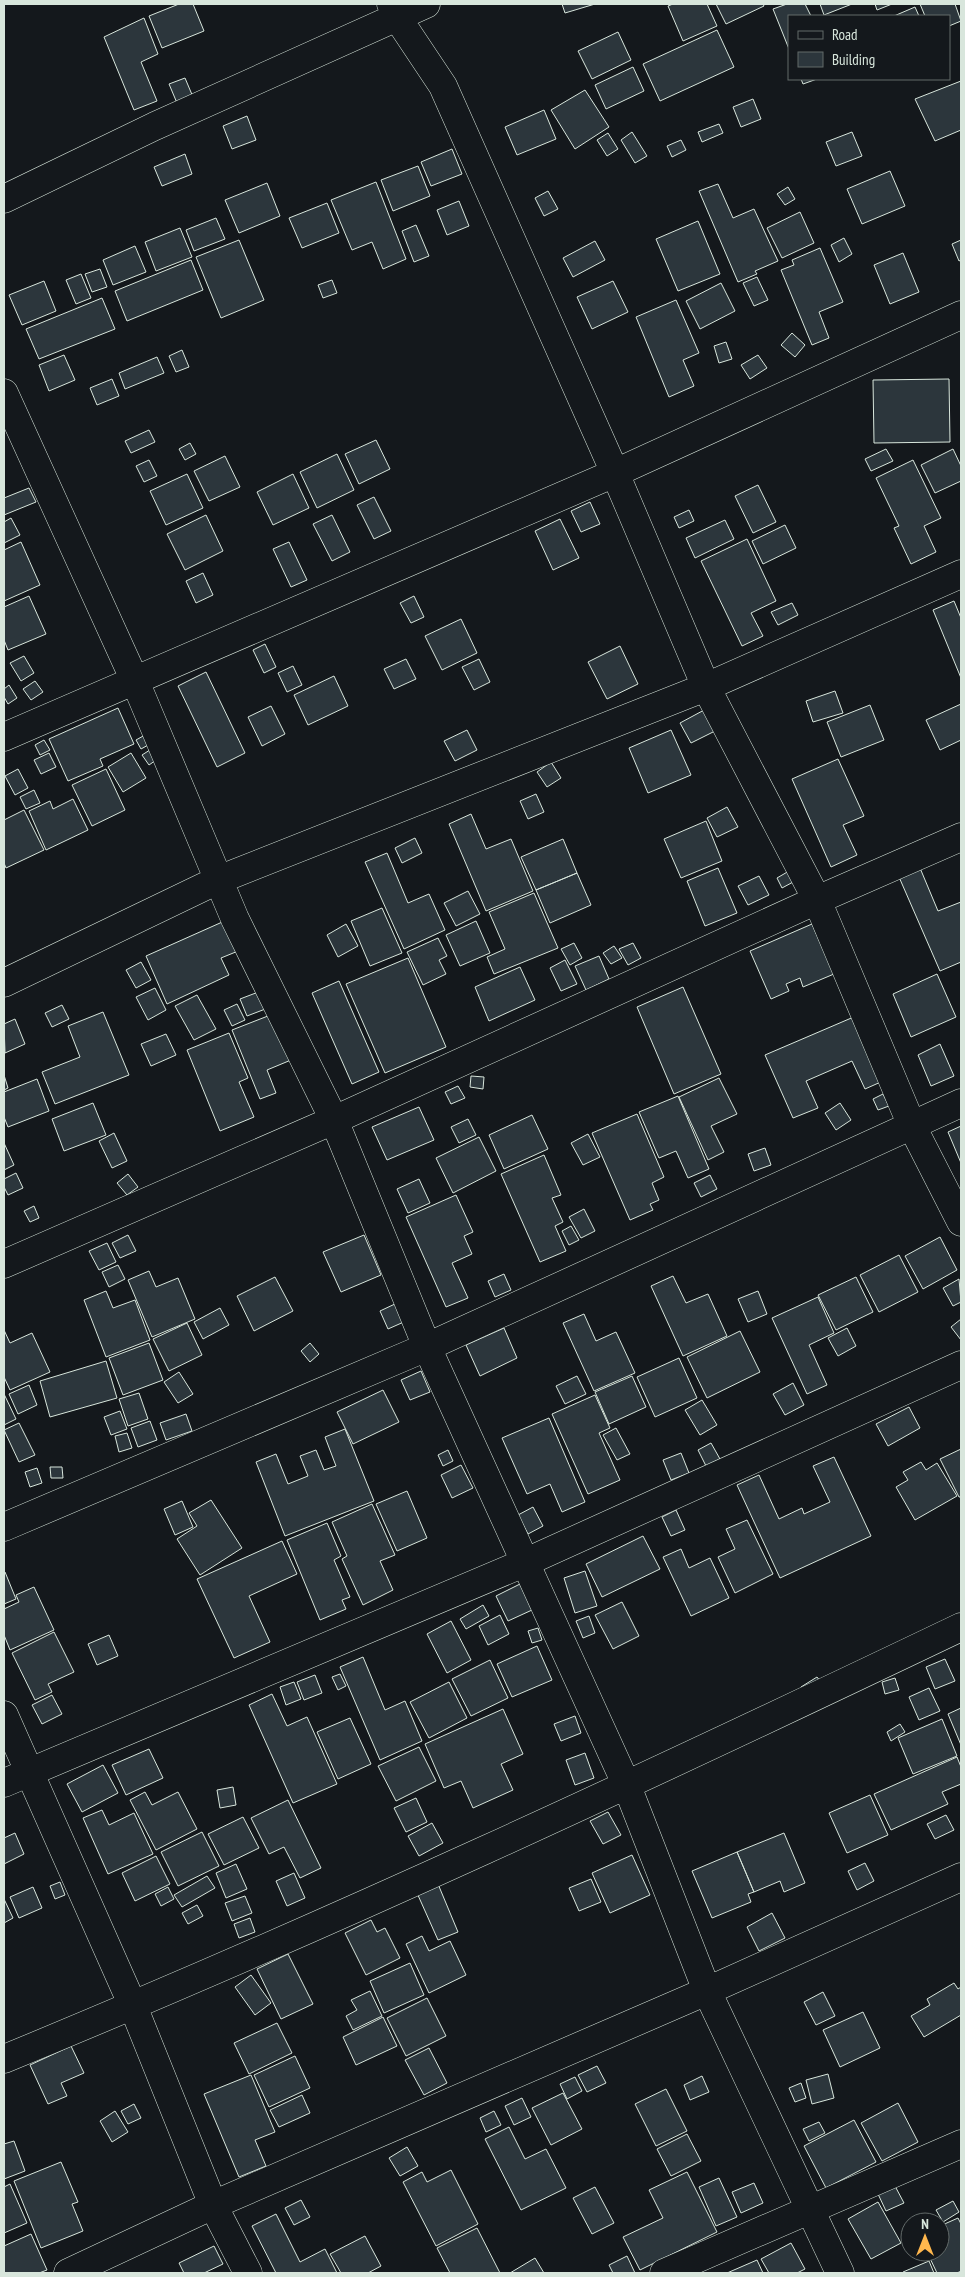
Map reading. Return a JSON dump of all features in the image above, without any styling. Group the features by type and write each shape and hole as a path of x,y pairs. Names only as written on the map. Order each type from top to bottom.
{"street":[{"path":"4,200 394,10 426,4"},
{"path":"394,10 443,86 615,473 706,687 817,900 912,1126 961,1222"},
{"path":"4,737 615,473 961,315"},
{"path":"4,393 135,681 218,880 334,1120 427,1347 627,1786 707,1991 840,2273"},
{"path":"4,983 218,880 706,687 961,574"},
{"path":"4,1264 334,1120 817,900 961,837"},
{"path":"4,1527 427,1347 961,1103"},
{"path":"4,1783 524,1563 961,1365"},
{"path":"4,2058 133,2006 627,1786 961,1627"},
{"path":"4,1715 133,2006 213,2205 248,2273"},
{"path":"68,2273 213,2205 707,1991 961,1877"},
{"path":"664,2273 961,2144"}],"building":[{"path":"179,4 193,4 204,31 162,48 149,16"},
{"path":"562,4 595,4 565,13"},
{"path":"673,4 707,4 717,26 683,41 668,6"},
{"path":"716,4 763,4 764,6 726,24"},
{"path":"787,4 805,4 810,15 788,15 788,46 773,9"},
{"path":"820,4 852,4 824,15"},
{"path":"875,4 892,4 877,10"},
{"path":"920,4 955,4 961,21 950,26 950,15 925,15"},
{"path":"915,7 919,15 896,15"},
{"path":"144,18 158,54 141,62 157,101 134,110 104,37"},
{"path":"717,30 734,67 660,101 643,64"},
{"path":"618,32 631,60 592,79 578,51"},
{"path":"633,67 644,91 606,109 595,85"},
{"path":"185,78 193,97 177,103 169,84"},
{"path":"801,80 814,80 803,84"},
{"path":"961,81 961,130 935,141 915,99"},
{"path":"585,90 609,127 575,149 551,110"},
{"path":"753,99 761,119 741,127 733,107"},
{"path":"544,110 556,139 517,155 505,127"},
{"path":"247,116 256,140 232,149 223,126"},
{"path":"719,124 723,133 702,142 698,132"},
{"path":"632,132 647,156 635,163 621,140"},
{"path":"852,132 862,156 836,166 826,142"},
{"path":"608,133 618,149 607,156 597,140"},
{"path":"681,140 686,150 672,157 667,146"},
{"path":"452,149 462,174 431,186 421,162"},
{"path":"185,154 192,174 162,186 154,167"},
{"path":"418,166 430,196 393,211 381,180"},
{"path":"890,171 905,206 862,224 847,189"},
{"path":"376,182 406,259 383,269 372,242 352,250 331,200"},
{"path":"267,183 280,216 239,233 225,200"},
{"path":"718,184 733,218 754,209 778,261 755,271 757,274 738,282 699,191"},
{"path":"788,187 795,199 785,205 777,194"},
{"path":"548,191 558,209 544,216 535,198"},
{"path":"459,201 469,226 447,235 437,210"},
{"path":"327,203 339,233 302,248 289,218"},
{"path":"800,212 814,243 782,258 767,228"},
{"path":"216,218 225,239 194,251 186,230"},
{"path":"698,221 720,274 678,291 656,239"},
{"path":"416,225 429,256 414,262 402,231"},
{"path":"180,228 192,257 156,271 145,242"},
{"path":"844,238 852,254 839,262 831,245"},
{"path":"239,240 264,300 221,318 196,257"},
{"path":"961,240 961,260 959,261 952,244"},
{"path":"595,241 605,260 573,277 563,258"},
{"path":"135,246 146,272 113,285 103,260"},
{"path":"820,248 843,302 819,312 829,338 812,345 781,270 794,265 792,260"},
{"path":"903,253 919,292 890,304 874,265"},
{"path":"191,260 203,290 127,321 115,291"},
{"path":"100,269 107,287 92,292 85,274"},
{"path":"81,274 91,298 76,304 66,280"},
{"path":"757,277 768,300 754,306 743,283"},
{"path":"332,280 337,293 323,298 318,285"},
{"path":"44,281 56,311 22,325 9,295"},
{"path":"613,281 628,312 592,329 577,297"},
{"path":"721,283 735,311 700,329 686,301"},
{"path":"102,298 115,329 39,359 26,329"},
{"path":"676,300 699,353 683,360 694,386 669,397 636,317"},
{"path":"792,333 805,345 795,357 781,345"},
{"path":"726,342 732,359 719,363 714,346"},
{"path":"182,350 189,367 176,372 169,356"},
{"path":"64,355 75,380 49,391 39,365"},
{"path":"758,355 767,368 750,379 741,365"},
{"path":"157,357 164,373 125,389 119,373"},
{"path":"112,379 119,396 97,405 90,388"},
{"path":"949,379 950,442 874,443 873,380"},
{"path":"149,430 155,442 131,453 125,441"},
{"path":"376,440 390,469 359,484 345,454"},
{"path":"190,443 196,454 185,460 179,449"},
{"path":"886,449 893,461 871,471 865,459"},
{"path":"953,449 961,466 961,481 935,493 921,465"},
{"path":"337,454 354,490 317,508 300,472"},
{"path":"225,456 240,487 209,501 194,471"},
{"path":"149,460 157,476 144,482 136,466"},
{"path":"913,460 941,518 924,526 936,552 911,564 894,528 899,526 876,478"},
{"path":"187,474 203,508 166,525 150,491"},
{"path":"293,474 309,508 273,525 257,492"},
{"path":"758,485 776,522 753,533 735,496"},
{"path":"29,488 36,502 4,515 4,498"},
{"path":"374,497 391,531 374,539 357,505"},
{"path":"590,502 600,524 581,532 571,511"},
{"path":"689,510 694,521 679,528 674,517"},
{"path":"206,515 223,551 185,570 167,534"},
{"path":"332,515 350,552 332,561 313,524"},
{"path":"11,518 20,535 4,543 4,522"},
{"path":"560,519 579,558 553,570 535,531"},
{"path":"725,520 734,539 695,558 686,538"},
{"path":"785,525 796,548 763,564 752,541"},
{"path":"747,539 776,601 751,613 763,636 742,646 701,561"},
{"path":"21,542 40,585 4,601 4,550"},
{"path":"289,542 307,580 291,587 273,549"},
{"path":"203,573 213,595 196,603 186,581"},
{"path":"29,596 46,634 8,650 4,640 4,607"},
{"path":"414,596 424,617 411,623 400,603"},
{"path":"954,601 961,618 961,678 933,610"},
{"path":"792,603 798,615 778,625 771,612"},
{"path":"461,619 477,653 442,670 425,636"},
{"path":"265,644 276,667 264,673 253,650"},
{"path":"620,646 638,684 607,699 588,662"},
{"path":"24,656 34,673 21,681 10,663"},
{"path":"406,659 416,679 394,689 384,669"},
{"path":"479,659 490,682 474,690 462,667"},
{"path":"293,666 302,685 287,692 278,673"},
{"path":"206,672 245,753 217,767 178,686"},
{"path":"334,676 348,706 308,725 294,695"},
{"path":"35,681 43,692 31,700 23,689"},
{"path":"9,685 17,698 8,704 4,697 4,689"},
{"path":"835,691 843,713 813,722 806,701"},
{"path":"961,704 961,740 940,750 926,720"},
{"path":"870,705 884,740 841,757 827,722"},
{"path":"271,706 285,734 262,746 248,717"},
{"path":"118,708 134,744 100,759 103,766 68,781 49,739"},
{"path":"706,709 717,730 691,743 680,723"},
{"path":"467,730 477,750 455,761 444,741"},
{"path":"671,730 691,775 648,793 629,748"},
{"path":"145,735 150,744 141,749 136,740"},
{"path":"44,740 50,750 40,755 35,745"},
{"path":"153,748 159,758 149,765 142,755"},
{"path":"49,753 56,767 41,774 34,760"},
{"path":"131,753 146,778 123,792 108,767"},
{"path":"838,759 864,816 843,825 857,855 831,867 792,779"},
{"path":"551,762 561,778 547,787 537,772"},
{"path":"18,769 28,788 15,795 5,776"},
{"path":"106,769 125,810 92,826 72,785"},
{"path":"34,790 40,803 26,809 20,797"},
{"path":"536,794 544,812 528,819 520,801"},
{"path":"73,799 88,830 46,850 29,811 50,801 53,809"},
{"path":"727,807 738,827 717,837 707,818"},
{"path":"24,810 44,850 6,868 4,863 4,820"},
{"path":"471,814 486,849 511,839 533,891 486,911 449,824"},
{"path":"706,821 722,861 681,878 664,839"},
{"path":"415,838 422,853 402,863 395,848"},
{"path":"563,839 577,873 536,890 521,857"},
{"path":"387,853 408,903 429,894 445,930 404,949 365,862"},
{"path":"718,868 737,913 705,926 687,881"},
{"path":"920,868 938,911 961,902 961,962 940,971 899,877"},
{"path":"789,871 795,881 782,888 777,878"},
{"path":"577,873 591,905 550,923 536,890"},
{"path":"759,876 769,895 748,905 738,886"},
{"path":"468,891 480,914 456,926 444,903"},
{"path":"534,893 558,948 494,974 487,957 505,949 489,912"},
{"path":"382,908 402,953 370,966 351,921"},
{"path":"229,919 243,949 221,958 229,975 167,1004 146,956"},
{"path":"476,921 490,953 460,966 446,935"},
{"path":"346,924 358,946 338,957 327,935"},
{"path":"812,924 834,974 803,987 800,978 786,984 789,991 771,999 750,951"},
{"path":"438,938 447,956 439,960 446,974 423,985 407,952"},
{"path":"574,943 582,958 570,965 561,949"},
{"path":"633,943 641,958 628,965 619,949"},
{"path":"614,946 622,958 611,964 603,953"},
{"path":"599,956 609,979 586,990 575,966"},
{"path":"408,958 446,1047 385,1073 346,984"},
{"path":"565,960 577,984 561,991 550,968"},
{"path":"141,962 151,980 136,988 126,970"},
{"path":"520,967 535,1000 489,1021 475,987"},
{"path":"937,974 956,1017 911,1037 893,994"},
{"path":"339,981 379,1072 352,1084 312,993"},
{"path":"683,987 721,1074 674,1094 637,1007"},
{"path":"155,988 166,1010 148,1020 136,997"},
{"path":"261,991 268,1008 247,1016 240,999"},
{"path":"197,995 216,1029 194,1040 175,1006"},
{"path":"237,1004 245,1020 232,1026 224,1010"},
{"path":"62,1005 69,1019 52,1027 45,1013"},
{"path":"103,1012 129,1075 55,1104 42,1072 80,1057 68,1026"},
{"path":"273,1014 291,1060 267,1070 276,1093 260,1099 232,1030"},
{"path":"856,1016 883,1081 865,1089 852,1061 806,1081 818,1108 793,1118 765,1055"},
{"path":"15,1019 25,1044 5,1053 4,1024"},
{"path":"229,1033 248,1078 239,1082 254,1117 220,1131 187,1050"},
{"path":"166,1034 176,1055 151,1066 141,1044"},
{"path":"940,1044 954,1076 931,1086 918,1055"},
{"path":"4,1075 8,1088 4,1090"},
{"path":"471,1076 484,1077 483,1089 470,1087"},
{"path":"719,1078 737,1114 711,1126 724,1152 708,1160 679,1097"},
{"path":"37,1079 49,1111 8,1127 4,1117 4,1092"},
{"path":"458,1086 465,1098 451,1104 445,1092"},
{"path":"883,1094 889,1106 878,1110 873,1099"},
{"path":"678,1096 709,1169 688,1178 676,1151 659,1158 639,1112"},
{"path":"93,1103 106,1135 64,1151 52,1119"},
{"path":"840,1103 851,1120 836,1130 825,1113"},
{"path":"419,1107 434,1140 387,1160 372,1127"},
{"path":"637,1114 664,1177 652,1183 659,1200 650,1204 653,1210 630,1220 592,1133"},
{"path":"532,1115 548,1149 504,1169 489,1135"},
{"path":"468,1119 476,1135 459,1143 451,1127"},
{"path":"961,1126 961,1163 948,1132"},
{"path":"114,1133 127,1161 112,1168 99,1141"},
{"path":"588,1134 600,1157 583,1165 571,1143"},
{"path":"479,1137 496,1171 453,1193 436,1158"},
{"path":"4,1143 14,1165 4,1170"},
{"path":"765,1148 771,1165 754,1171 748,1154"},
{"path":"544,1155 561,1195 552,1198 563,1222 555,1226 566,1251 540,1262 501,1174"},
{"path":"16,1173 23,1188 8,1195 4,1187 4,1179"},
{"path":"128,1174 138,1187 127,1195 117,1183"},
{"path":"710,1175 717,1189 701,1197 694,1183"},
{"path":"419,1179 430,1203 408,1213 397,1189"},
{"path":"456,1195 473,1232 464,1236 472,1254 452,1263 468,1298 446,1307 406,1217"},
{"path":"34,1206 39,1218 30,1222 24,1211"},
{"path":"584,1209 595,1231 581,1238 569,1217"},
{"path":"571,1226 579,1240 569,1245 562,1231"},
{"path":"128,1235 136,1251 120,1258 112,1243"},
{"path":"364,1235 381,1275 341,1292 323,1252"},
{"path":"940,1237 957,1270 923,1289 905,1256"},
{"path":"107,1243 116,1262 99,1270 89,1251"},
{"path":"899,1255 918,1292 879,1312 860,1275"},
{"path":"118,1265 125,1279 109,1287 102,1272"},
{"path":"149,1271 156,1287 178,1278 195,1319 152,1337 128,1280"},
{"path":"504,1274 511,1290 495,1297 488,1281"},
{"path":"673,1276 686,1303 708,1294 727,1336 683,1356 651,1286"},
{"path":"275,1277 293,1311 254,1331 237,1296"},
{"path":"856,1277 873,1312 836,1330 818,1295"},
{"path":"959,1279 961,1302 953,1306 943,1288"},
{"path":"106,1291 113,1308 135,1300 150,1340 106,1357 84,1300"},
{"path":"758,1291 767,1314 748,1322 738,1299"},
{"path":"818,1297 834,1333 809,1345 827,1385 807,1394 772,1318"},
{"path":"397,1303 406,1321 388,1329 380,1311"},
{"path":"220,1308 229,1325 203,1339 194,1322"},
{"path":"584,1314 596,1341 616,1332 635,1373 594,1391 563,1323"},
{"path":"961,1319 961,1340 951,1327"},
{"path":"187,1323 202,1355 169,1371 153,1339"},
{"path":"504,1328 517,1358 480,1376 466,1345"},
{"path":"847,1328 856,1346 838,1356 828,1338"},
{"path":"4,1330 10,1343 32,1333 50,1372 10,1390 4,1377"},
{"path":"740,1331 760,1372 707,1398 687,1357"},
{"path":"149,1343 163,1380 123,1395 109,1358"},
{"path":"310,1343 319,1354 310,1362 301,1351"},
{"path":"679,1358 697,1398 655,1417 637,1377"},
{"path":"106,1361 117,1398 50,1417 40,1381"},
{"path":"421,1371 430,1392 410,1400 401,1380"},
{"path":"179,1372 193,1394 178,1403 164,1382"},
{"path":"577,1376 586,1394 565,1404 556,1386"},
{"path":"632,1376 646,1407 609,1424 595,1392"},
{"path":"793,1383 804,1405 785,1415 773,1394"},
{"path":"29,1385 37,1405 18,1414 9,1394"},
{"path":"383,1390 399,1422 353,1444 337,1412"},
{"path":"139,1393 148,1419 128,1426 119,1399"},
{"path":"4,1394 16,1419 4,1425"},
{"path":"595,1395 610,1428 599,1433 620,1480 588,1494 552,1414"},
{"path":"702,1400 717,1425 700,1435 685,1410"},
{"path":"909,1407 920,1428 888,1446 876,1424"},
{"path":"120,1411 127,1429 111,1435 104,1417"},
{"path":"186,1414 192,1431 166,1440 160,1423"},
{"path":"549,1418 585,1502 562,1512 550,1484 527,1494 502,1438"},
{"path":"150,1421 157,1440 138,1447 131,1428"},
{"path":"19,1423 35,1455 19,1462 4,1430"},
{"path":"616,1428 630,1454 617,1460 603,1435"},
{"path":"345,1429 374,1501 285,1536 256,1462 276,1454 288,1484 308,1476 300,1456 316,1450 324,1470 336,1466 325,1437"},
{"path":"127,1433 132,1448 119,1452 115,1436"},
{"path":"711,1443 720,1459 706,1466 698,1450"},
{"path":"961,1449 961,1497 959,1497 940,1459"},
{"path":"448,1450 453,1461 443,1466 438,1455"},
{"path":"681,1453 689,1473 671,1480 663,1460"},
{"path":"834,1457 871,1536 780,1578 737,1485 759,1475 779,1519 802,1508 804,1514 830,1502 813,1466"},
{"path":"921,1462 926,1470 937,1463 957,1496 915,1520 896,1487 908,1480 903,1472"},
{"path":"461,1465 473,1488 452,1498 441,1475"},
{"path":"50,1467 62,1467 63,1478 51,1478"},
{"path":"37,1468 42,1483 30,1487 25,1472"},
{"path":"407,1491 427,1538 397,1551 376,1504"},
{"path":"211,1500 242,1548 200,1575 177,1539 197,1526 189,1513"},
{"path":"182,1501 193,1527 175,1535 164,1509"},
{"path":"372,1504 395,1555 380,1561 393,1590 363,1605 342,1559 347,1556 332,1522"},
{"path":"533,1507 543,1526 528,1534 518,1515"},
{"path":"676,1510 685,1530 671,1536 662,1517"},
{"path":"747,1520 773,1574 735,1593 718,1557 735,1549 726,1529"},
{"path":"327,1523 341,1556 334,1560 350,1597 342,1600 346,1609 320,1620 287,1540"},
{"path":"643,1536 660,1569 602,1597 586,1564"},
{"path":"282,1541 297,1574 249,1596 270,1642 234,1658 197,1579"},
{"path":"681,1549 689,1568 710,1558 729,1598 691,1616 663,1557"},
{"path":"585,1571 597,1606 575,1613 564,1578"},
{"path":"4,1573 16,1599 4,1604"},
{"path":"520,1584 532,1610 508,1621 496,1596"},
{"path":"34,1587 54,1630 10,1650 4,1635 4,1609 19,1602 16,1595"},
{"path":"622,1602 639,1636 613,1649 595,1615"},
{"path":"483,1605 489,1616 466,1629 460,1619"},
{"path":"500,1615 509,1634 488,1645 479,1626"},
{"path":"589,1616 595,1633 583,1638 576,1621"},
{"path":"451,1621 471,1660 447,1673 427,1634"},
{"path":"538,1628 542,1640 532,1643 528,1631"},
{"path":"54,1632 74,1672 48,1684 52,1692 35,1700 12,1653"},
{"path":"109,1635 118,1656 97,1665 88,1644"},
{"path":"537,1646 552,1680 512,1697 497,1664"},
{"path":"363,1657 385,1710 405,1701 422,1741 380,1760 340,1667"},
{"path":"945,1659 955,1681 935,1689 926,1667"},
{"path":"490,1660 508,1698 471,1716 452,1679"},
{"path":"340,1674 346,1686 338,1690 332,1677"},
{"path":"315,1675 322,1693 304,1700 297,1682"},
{"path":"817,1677 823,1685 806,1696 801,1687"},
{"path":"895,1678 899,1690 885,1694 882,1682"},
{"path":"294,1682 301,1699 286,1705 280,1687"},
{"path":"449,1682 467,1718 429,1738 410,1702"},
{"path":"929,1688 940,1711 919,1720 909,1697"},
{"path":"272,1694 287,1726 307,1717 337,1784 293,1803 249,1705"},
{"path":"52,1695 62,1714 42,1724 32,1705"},
{"path":"961,1708 961,1745 948,1714"},
{"path":"503,1709 523,1754 501,1764 513,1790 473,1808 461,1781 444,1788 425,1744"},
{"path":"575,1716 581,1733 561,1741 554,1724"},
{"path":"350,1718 371,1764 338,1779 317,1732"},
{"path":"942,1719 957,1756 913,1774 898,1738"},
{"path":"900,1724 905,1732 891,1741 887,1732"},
{"path":"419,1747 436,1781 396,1801 378,1766"},
{"path":"149,1749 163,1778 126,1795 112,1765"},
{"path":"585,1753 594,1778 575,1785 566,1760"},
{"path":"957,1757 961,1767 961,1784 942,1792 948,1804 891,1830 874,1794"},
{"path":"103,1765 118,1793 82,1812 67,1784"},
{"path":"233,1787 236,1805 220,1808 217,1790"},
{"path":"145,1792 152,1805 178,1792 197,1829 156,1850 130,1800"},
{"path":"870,1795 888,1835 847,1853 829,1813"},
{"path":"416,1798 427,1822 406,1832 394,1808"},
{"path":"288,1800 321,1868 300,1878 284,1847 269,1854 251,1818"},
{"path":"102,1810 109,1825 134,1813 153,1854 108,1874 83,1818"},
{"path":"608,1812 621,1835 603,1844 590,1821"},
{"path":"946,1815 954,1830 935,1839 927,1824"},
{"path":"243,1817 259,1848 224,1865 208,1834"},
{"path":"432,1823 443,1843 419,1856 408,1836"},
{"path":"202,1832 219,1866 178,1886 161,1852"},
{"path":"15,1833 24,1854 4,1864 4,1838"},
{"path":"784,1833 805,1883 784,1892 780,1881 754,1892 737,1852"},
{"path":"737,1852 754,1892 748,1894 751,1902 712,1918 692,1871"},
{"path":"632,1855 650,1895 610,1913 592,1873"},
{"path":"156,1856 170,1884 135,1901 122,1873"},
{"path":"865,1863 874,1881 857,1890 848,1871"},
{"path":"236,1864 247,1889 226,1898 216,1873"},
{"path":"294,1873 305,1898 287,1906 276,1881"},
{"path":"207,1876 215,1888 182,1907 174,1895"},
{"path":"591,1879 601,1902 579,1911 569,1888"},
{"path":"60,1882 65,1895 55,1899 50,1886"},
{"path":"438,1884 458,1932 438,1940 417,1893"},
{"path":"33,1887 42,1908 19,1918 10,1897"},
{"path":"168,1887 174,1899 161,1906 155,1894"},
{"path":"245,1896 252,1913 232,1921 225,1903"},
{"path":"4,1899 13,1918 4,1923"},
{"path":"197,1905 203,1916 188,1924 182,1913"},
{"path":"772,1913 785,1938 759,1951 747,1927"},
{"path":"250,1918 255,1932 239,1938 234,1924"},
{"path":"371,1920 377,1932 385,1928 400,1958 366,1975 345,1933"},
{"path":"422,1936 429,1951 450,1941 466,1975 429,1993 406,1944"},
{"path":"288,1954 313,2004 281,2019 257,1969"},
{"path":"410,1963 424,1995 384,2013 370,1981"},
{"path":"251,1975 271,2003 255,2015 235,1987"},
{"path":"954,1983 958,1989 961,1987 961,2015 924,2037 911,2016 930,2005 927,1999"},
{"path":"370,1991 382,2016 353,2030 346,2016 357,2010 351,2000"},
{"path":"823,1992 835,2016 816,2025 804,2002"},
{"path":"427,1998 446,2036 406,2056 387,2018"},
{"path":"863,2012 880,2048 840,2067 823,2030"},
{"path":"383,2017 397,2046 356,2065 343,2037"},
{"path":"277,2023 292,2053 249,2074 234,2043"},
{"path":"71,2046 84,2073 61,2083 67,2096 48,2104 30,2065"},
{"path":"429,2048 447,2083 424,2095 405,2060"},
{"path":"295,2056 310,2088 269,2107 254,2075"},
{"path":"597,2066 606,2083 587,2092 578,2075"},
{"path":"828,2074 834,2098 812,2104 806,2080"},
{"path":"251,2075 275,2132 255,2140 266,2166 239,2177 204,2094"},
{"path":"702,2076 709,2092 690,2100 684,2085"},
{"path":"575,2077 582,2091 567,2099 560,2084"},
{"path":"801,2083 806,2098 795,2102 789,2088"},
{"path":"666,2089 687,2131 656,2146 635,2104"},
{"path":"563,2093 582,2129 551,2145 532,2108"},
{"path":"302,2095 310,2113 279,2127 270,2110"},
{"path":"522,2098 531,2117 514,2125 505,2106"},
{"path":"898,2103 918,2142 882,2161 861,2123"},
{"path":"134,2104 141,2118 128,2124 121,2111"},
{"path":"115,2111 128,2132 112,2142 100,2121"},
{"path":"494,2111 501,2125 486,2132 480,2118"},
{"path":"854,2120 876,2162 826,2188 804,2146"},
{"path":"819,2122 825,2133 809,2141 803,2129"},
{"path":"509,2127 525,2159 546,2149 566,2188 521,2210 485,2139"},
{"path":"687,2134 701,2161 671,2176 657,2149"},
{"path":"14,2141 25,2171 4,2179 4,2144"},
{"path":"407,2147 418,2166 400,2176 389,2158"},
{"path":"61,2162 78,2202 72,2204 83,2231 41,2248 14,2181"},
{"path":"451,2170 478,2224 436,2246 403,2182 422,2172 427,2182"},
{"path":"687,2172 717,2232 640,2270 623,2237 663,2218 649,2190"},
{"path":"719,2178 737,2217 716,2226 699,2187"},
{"path":"754,2183 763,2203 741,2213 732,2192"},
{"path":"10,2184 27,2223 4,2233 4,2187"},
{"path":"895,2186 904,2203 886,2211 878,2194"},
{"path":"595,2187 614,2223 592,2234 573,2198"},
{"path":"301,2200 310,2217 294,2225 285,2208"},
{"path":"953,2201 959,2212 950,2218 950,2212 937,2212 936,2210"},
{"path":"878,2202 900,2244 871,2259 848,2219"},
{"path":"276,2214 300,2262 325,2249 337,2273 276,2273 252,2226"},
{"path":"958,2218 961,2224 961,2271 957,2273 937,2273 932,2262 950,2262 950,2222"},
{"path":"477,2228 500,2273 450,2273 437,2248"},
{"path":"31,2234 47,2270 39,2273 4,2273 4,2246"},
{"path":"365,2236 381,2266 368,2273 341,2273 330,2254"},
{"path":"791,2243 805,2269 797,2273 769,2273 761,2259"},
{"path":"214,2246 223,2264 204,2273 184,2273 179,2263"},
{"path":"627,2256 635,2273 613,2273 609,2265"},
{"path":"535,2258 544,2273 510,2273"},
{"path":"757,2260 763,2273 727,2273"},
{"path":"929,2262 934,2273 904,2273"}]}
